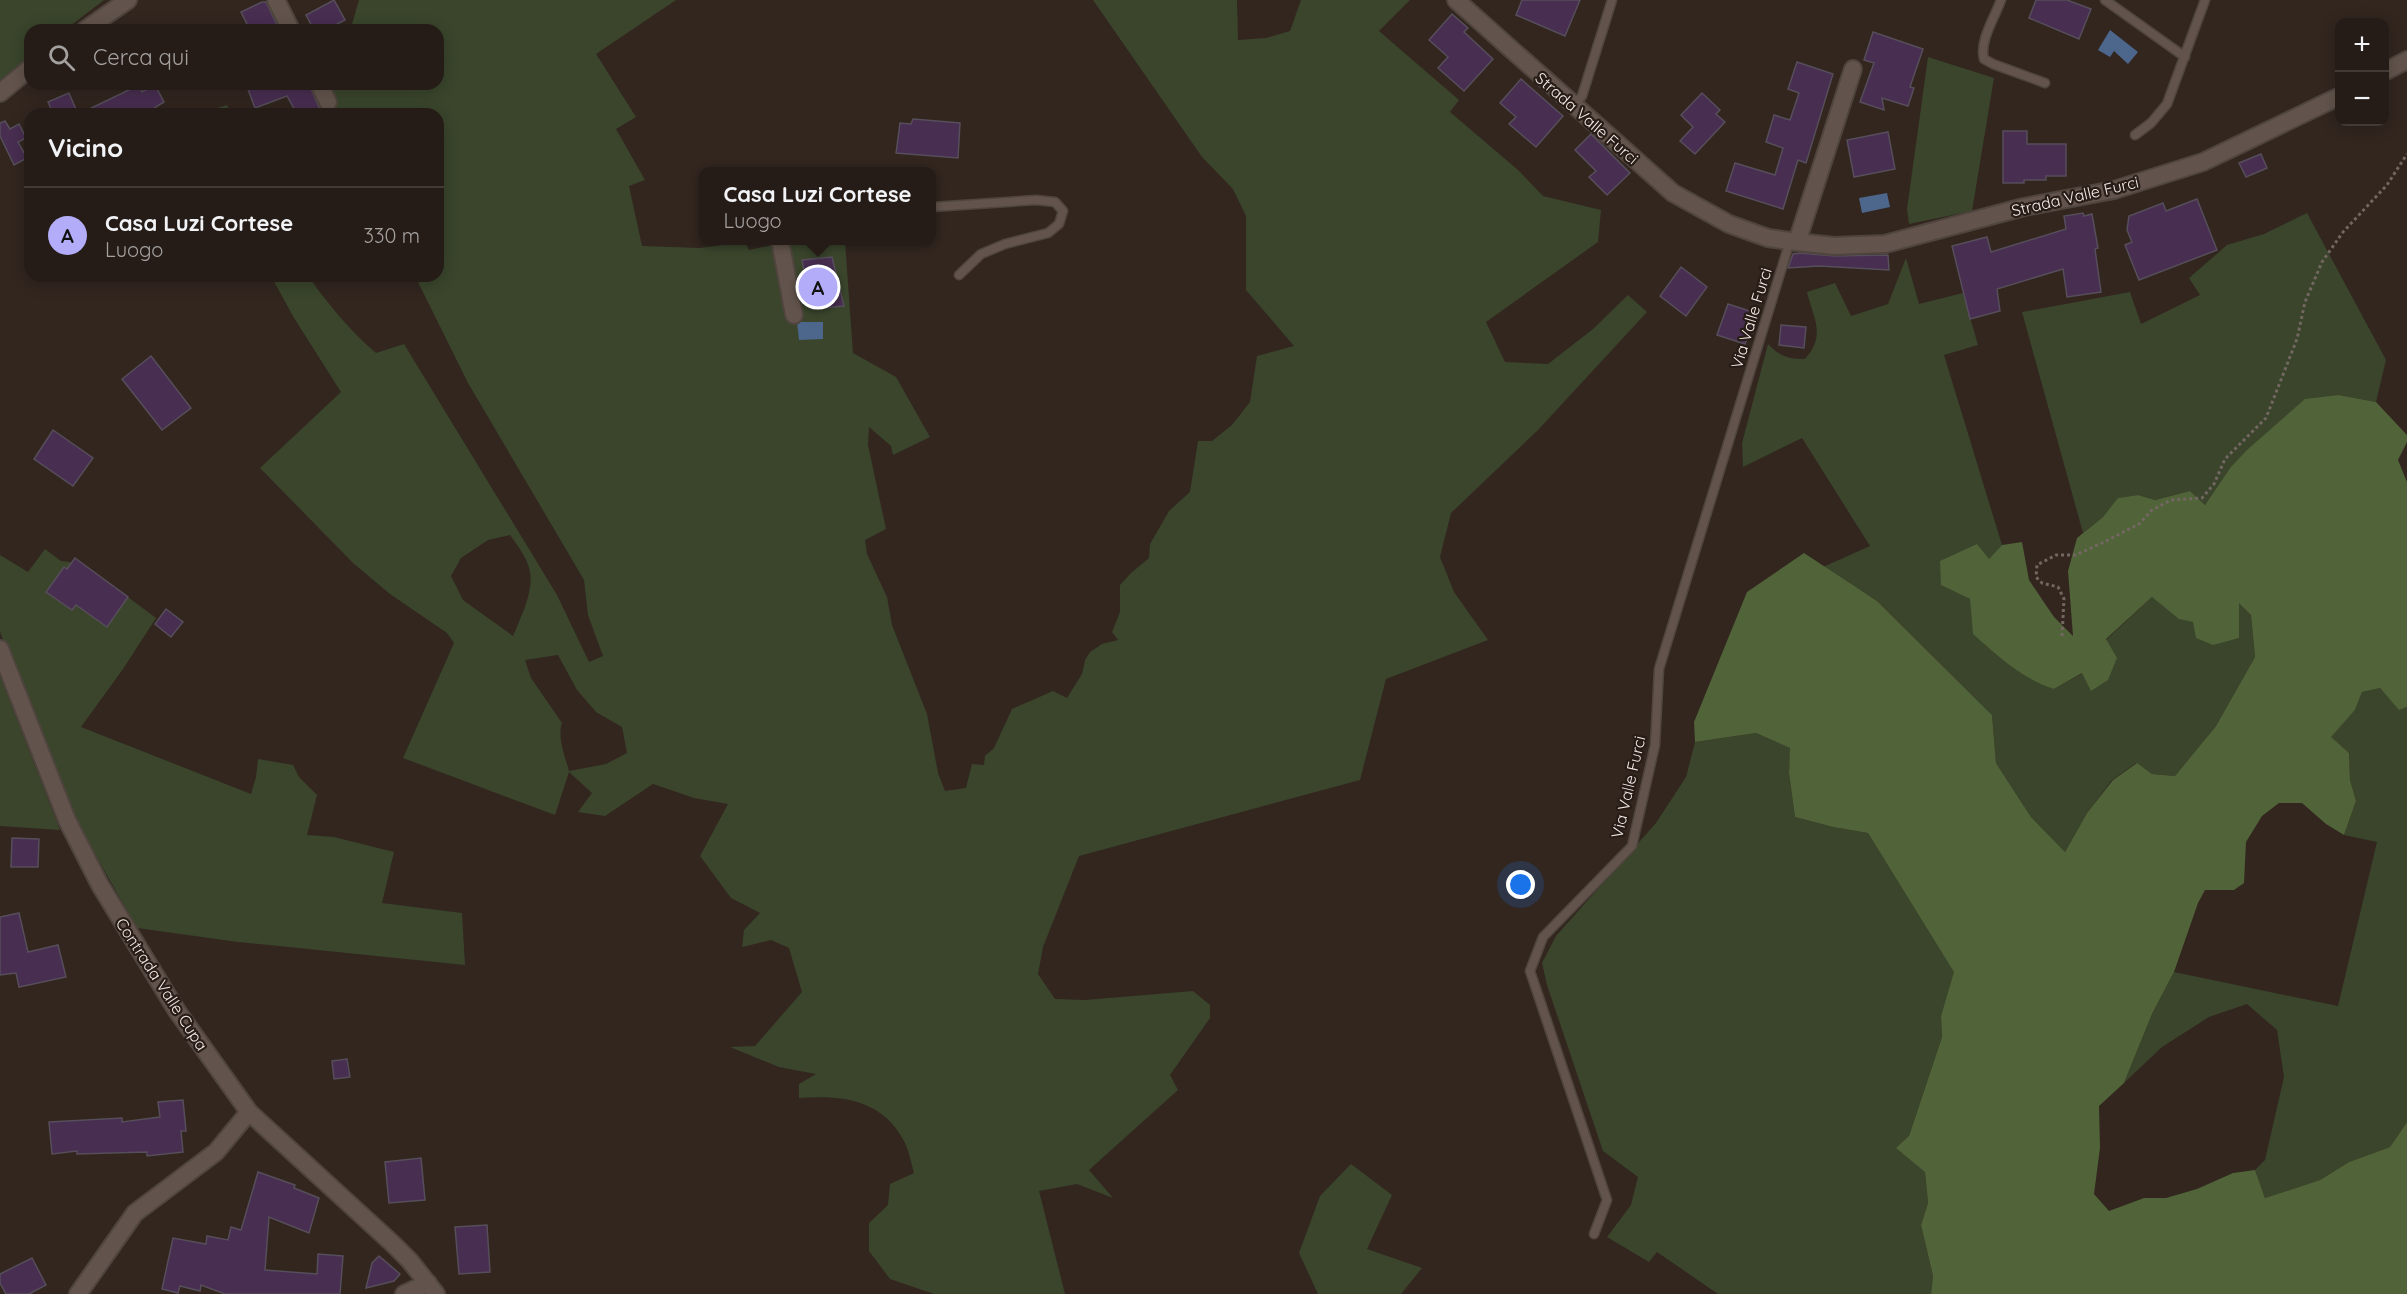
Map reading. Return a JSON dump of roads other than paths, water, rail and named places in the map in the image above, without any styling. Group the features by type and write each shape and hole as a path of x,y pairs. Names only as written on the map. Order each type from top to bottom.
{"street":[{"path":"94,24 128,0"},
{"path":"276,0 288,24"},
{"name":"Strada Valle Furci","path":"1456,0 1673,194 1729,224 1768,238 1793,242 1834,246 1885,244 2024,207 2114,190 2203,162 2335,98"},
{"path":"1793,242 1853,69"},
{"path":"0,93 24,73"},
{"path":"322,90 328,102"},
{"path":"781,245 794,315"},
{"name":"Contrada Valle Cupa","path":"0,649 63,810 100,885 177,1011 249,1112 410,1261 432,1289"},
{"path":"78,1294 135,1213 216,1152 249,1112"},
{"path":"404,1294 432,1289"}],"lane":[{"path":"1573,105 1582,96 1612,0"},
{"path":"2001,0 1984,44 1984,59 2045,83"},
{"path":"2105,0 2185,57"},
{"path":"2134,135 2151,123 2167,104 2205,0"},
{"path":"936,207 1036,200 1055,202 1063,212 1059,224 1048,233 1005,244 981,254 959,275"},
{"name":"Via Valle Furci","path":"1594,1234 1607,1200 1530,971 1543,937 1632,846 1655,745 1659,669 1793,242"}],"water":[{"path":"2110,30 2138,52 2128,64 2114,51 2110,57 2098,50"},
{"path":"1887,193 1890,207 1862,213 1859,198"},
{"path":"797,322 823,322 823,339 799,340"}],"place":[{"name":"Casa Luzi Cortese","path":"818,287"}]}
